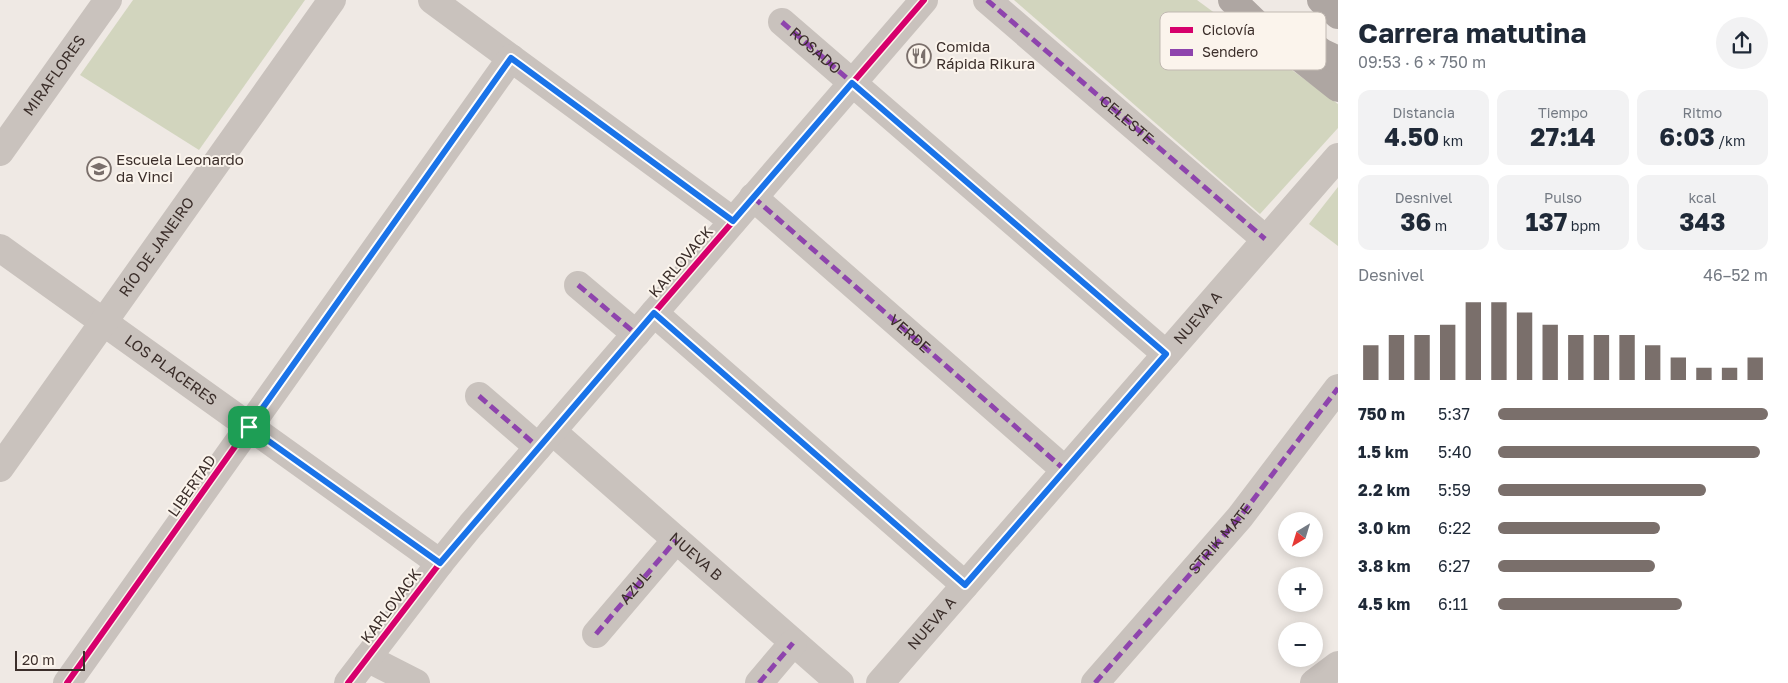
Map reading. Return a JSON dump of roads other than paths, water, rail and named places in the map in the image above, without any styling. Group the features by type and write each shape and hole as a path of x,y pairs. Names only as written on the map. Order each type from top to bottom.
{"main road":[{"path":"1232,0 1245,12"},
{"path":"1250,0 1266,12"},
{"path":"1321,0 1338,15"},
{"path":"1326,53 1338,60"},
{"path":"1316,70 1338,88"}],"street":[{"name":"MIRAFLORES","path":"0,152 108,0"},
{"name":"RÍO DE JANEIRO","path":"0,468 332,0"},
{"path":"432,0 733,221"},
{"name":"KARLOVACK","path":"348,683 440,563 924,0"},
{"name":"CELESTE","path":"987,0 1265,239"},
{"name":"ROSADO","path":"782,22 1166,354"},
{"name":"LIBERTAD","path":"67,683 511,58"},
{"name":"NUEVA A","path":"880,683 1338,157"},
{"name":"VERDE","path":"754,197 1065,470"},
{"name":"LOS PLACERES","path":"0,248 440,563"},
{"path":"578,285 636,334"},
{"path":"654,313 965,585"},
{"name":"STRIK MATE","path":"1095,683 1240,516 1338,388"},
{"name":"NUEVA B","path":"479,396 545,439 676,540 840,683"},
{"name":"AZUL","path":"596,634 676,540"},
{"path":"759,683 793,643"},
{"path":"367,658 416,683"},
{"path":"1314,683 1338,665"}],"place":[{"name":"Comida Rápida Rikura","path":"919,56"},
{"name":"Escuela Leonardo da Vinci","path":"99,169"}]}
